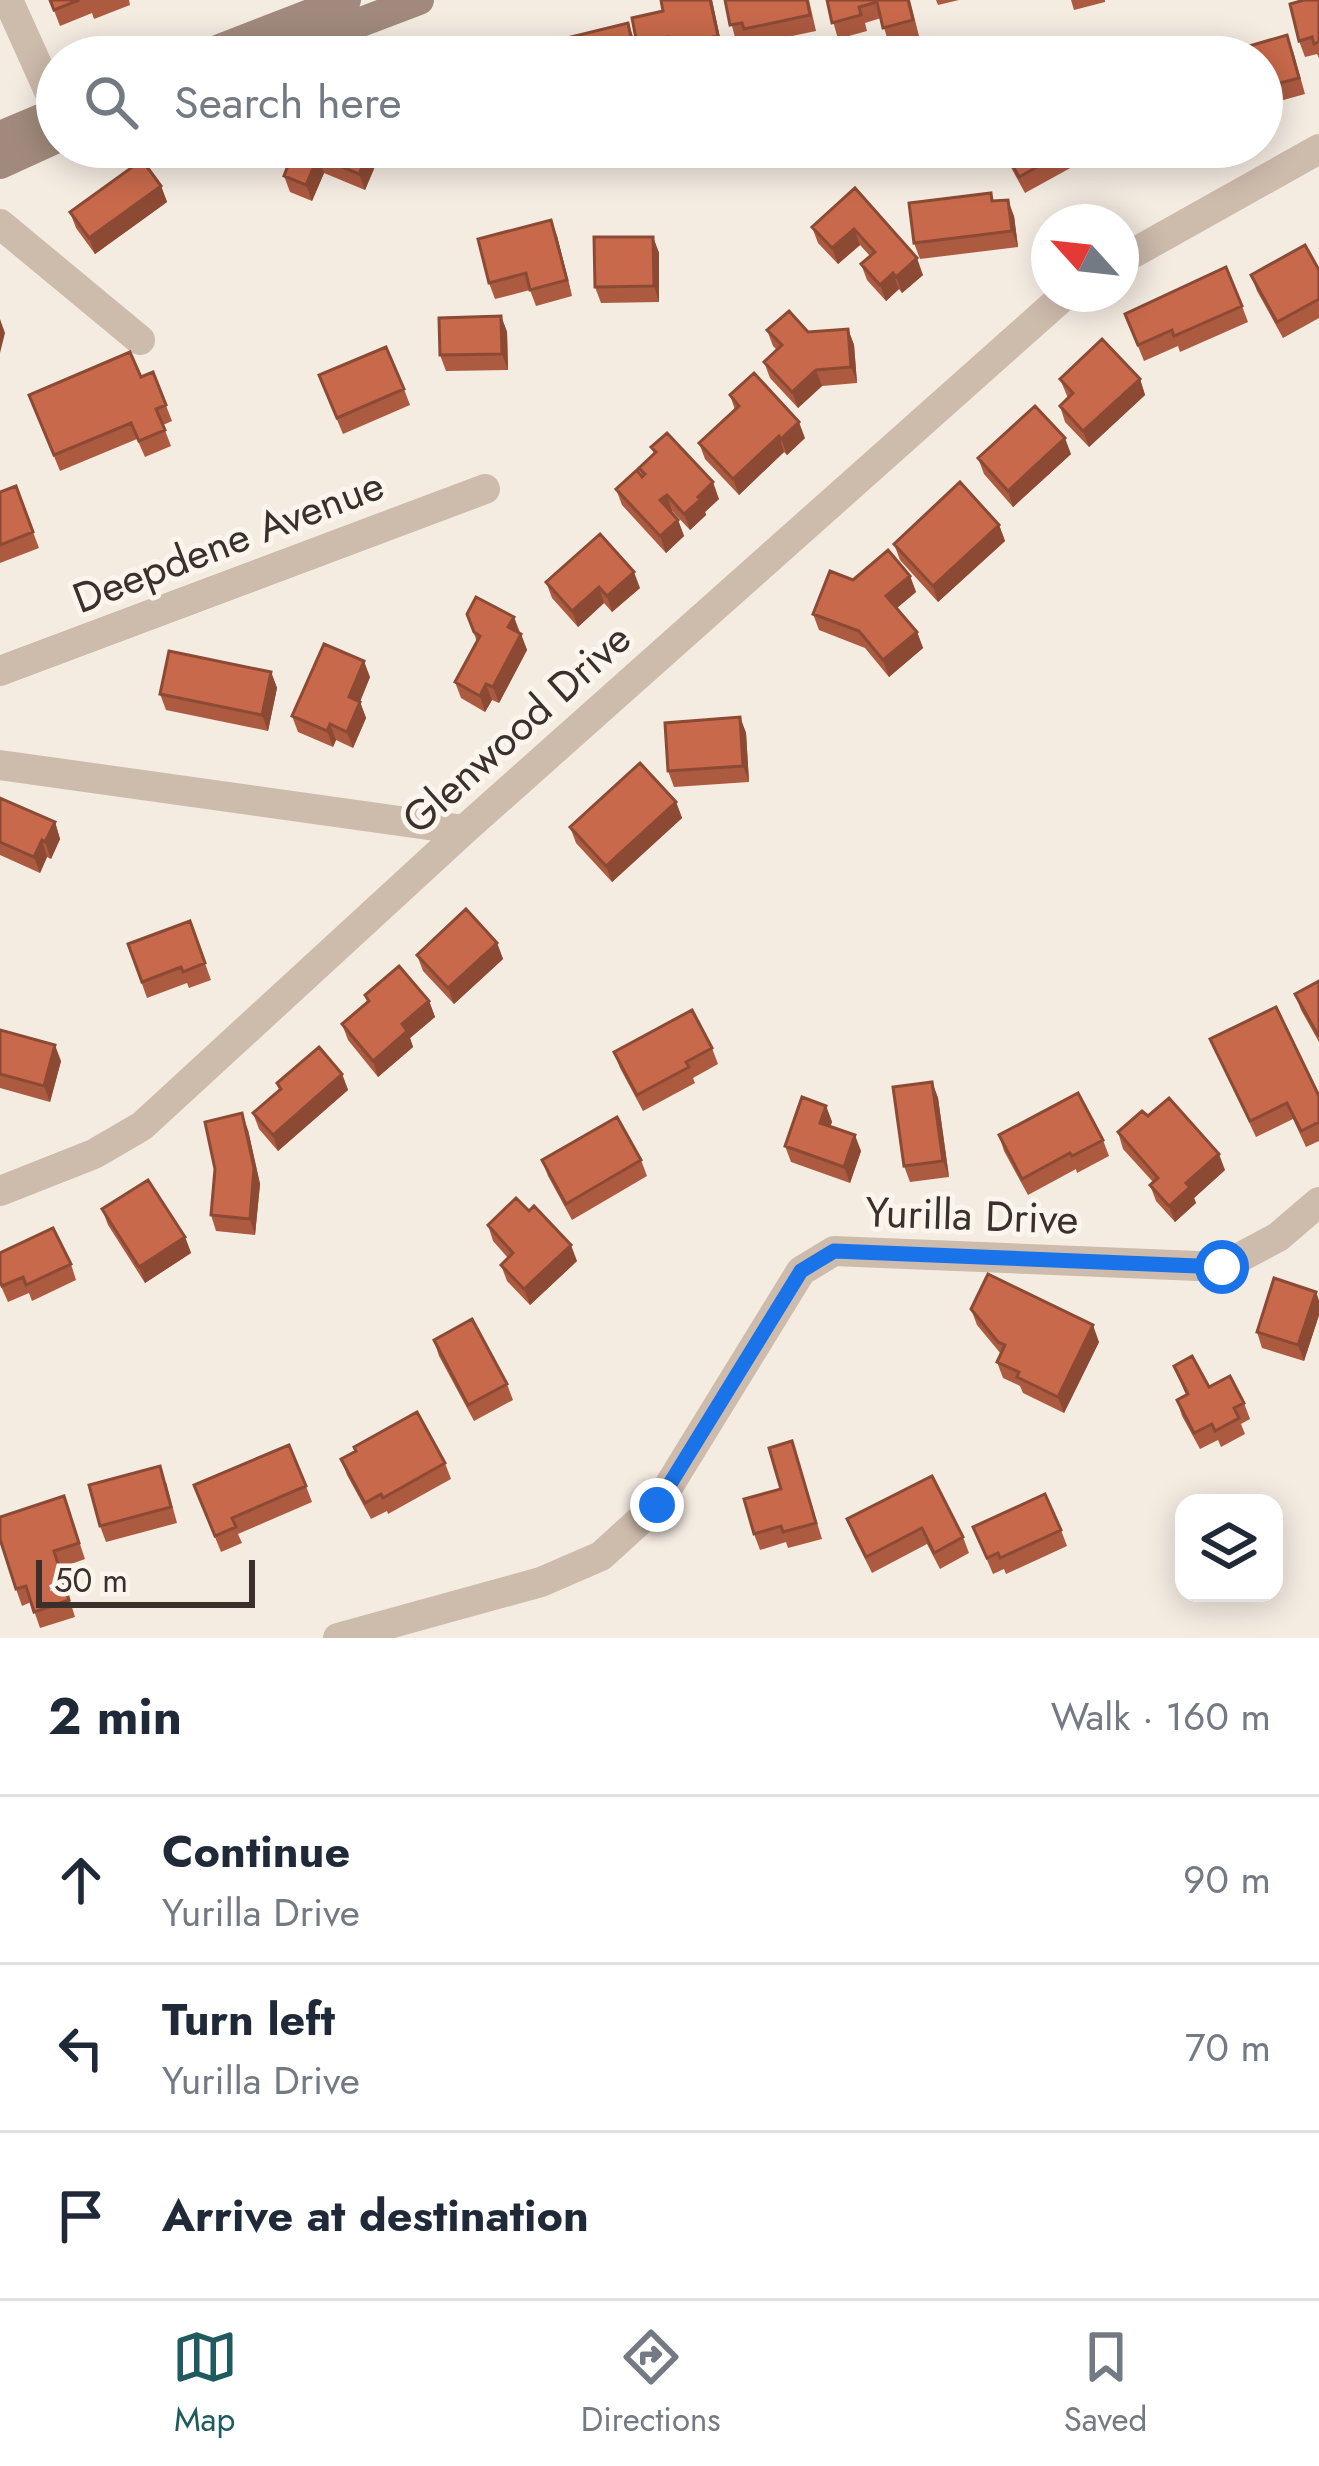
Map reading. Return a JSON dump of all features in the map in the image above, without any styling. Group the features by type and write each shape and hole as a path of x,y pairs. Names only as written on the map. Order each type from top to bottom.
{"main road":[{"path":"253,36 346,0"},
{"path":"324,36 419,0"},
{"path":"0,136 36,120"},
{"path":"0,164 36,148"}],"street":[{"path":"8,0 36,63"},
{"path":"1139,250 1319,149"},
{"path":"0,224 140,340"},
{"name":"Glenwood Drive","path":"0,1191 94,1154 142,1126 464,830 1046,312"},
{"name":"Deepdene Avenue","path":"0,671 485,489"},
{"path":"0,765 464,830"},
{"name":"Yurilla Drive","path":"338,1638 541,1582 602,1556 657,1505 801,1271 834,1251 1222,1267 1278,1237 1319,1202"}],"building":[{"path":"50,0 79,0 54,10"},
{"path":"661,0 710,0 718,36 635,36 632,18 663,11"},
{"path":"725,0 807,0 810,15 744,29 742,23 730,25"},
{"path":"827,0 908,0 913,20 883,28 877,2 859,7 861,15 832,23"},
{"path":"1319,0 1319,42 1314,44 1312,37 1299,41 1290,4"},
{"path":"628,23 631,36 575,36"},
{"path":"1287,35 1299,78 1283,82 1283,36"},
{"path":"131,168 148,168 161,186 89,238 70,212"},
{"path":"287,168 313,168 306,185 284,176"},
{"path":"1014,168 1035,168 1019,177"},
{"path":"855,188 917,258 880,285 861,264 875,252 854,229 832,248 812,227"},
{"path":"991,193 992,201 1008,200 1012,231 914,243 909,203"},
{"path":"551,220 567,280 530,290 526,273 489,283 478,239"},
{"path":"594,237 653,237 654,286 595,287"},
{"path":"1305,245 1319,270 1319,299 1277,322 1251,275"},
{"path":"1226,267 1242,306 1174,336 1172,330 1138,345 1125,314 1139,312 1139,307"},
{"path":"789,311 808,332 848,329 851,367 816,370 792,392 764,362 782,345 767,330"},
{"path":"501,316 502,354 440,355 439,318"},
{"path":"1102,339 1140,379 1083,431 1060,406 1073,393 1060,379"},
{"path":"386,347 404,389 337,418 319,375"},
{"path":"130,352 141,377 153,372 166,405 156,409 165,430 139,441 131,423 54,455 29,395"},
{"path":"754,373 799,422 733,479 699,443 739,406 730,395"},
{"path":"1035,406 1065,438 1008,491 978,458"},
{"path":"667,433 713,482 684,514 667,495 660,500 678,520 660,536 616,489 637,470 642,477 645,474 639,468 656,452 651,447"},
{"path":"960,482 999,525 933,586 894,544"},
{"path":"16,486 33,532 0,545 0,492"},
{"path":"600,534 634,572 607,596 599,587 572,611 546,582"},
{"path":"888,550 910,576 886,596 917,632 883,660 859,631 813,614 830,571 853,580"},
{"path":"476,597 514,617 508,627 521,634 493,687 486,684 480,696 455,682 480,636 467,614"},
{"path":"324,644 364,661 349,697 360,702 347,732 330,724 327,731 292,716"},
{"path":"169,651 271,672 262,715 160,694"},
{"path":"740,717 743,766 668,771 665,723"},
{"path":"640,763 676,802 606,866 570,827"},
{"path":"0,798 55,822 34,857 0,842"},
{"path":"466,909 497,943 448,988 417,955"},
{"path":"190,921 205,963 142,982 128,944"},
{"path":"399,966 429,1001 402,1024 407,1031 373,1061 342,1024 369,1001 365,995"},
{"path":"1319,981 1319,1034 1318,1035 1295,994"},
{"path":"1276,1007 1319,1096 1319,1122 1301,1131 1287,1103 1250,1121 1210,1039"},
{"path":"692,1010 712,1048 686,1062 689,1067 637,1095 614,1052"},
{"path":"0,1030 55,1045 44,1086 0,1074"},
{"path":"319,1047 342,1074 273,1135 253,1113 281,1089 277,1083"},
{"path":"932,1082 943,1161 904,1166 893,1087"},
{"path":"1078,1093 1103,1140 1022,1179 999,1135"},
{"path":"802,1097 826,1106 820,1123 855,1135 844,1167 785,1146"},
{"path":"1169,1098 1219,1154 1186,1183 1190,1187 1169,1206 1150,1185 1158,1178 1118,1132 1142,1111 1148,1116"},
{"path":"242,1113 254,1168 250,1219 211,1215 215,1169 205,1122"},
{"path":"617,1117 641,1160 566,1204 542,1160"},
{"path":"148,1180 185,1237 139,1267 102,1209"},
{"path":"516,1198 529,1211 534,1206 571,1245 524,1289 501,1265 513,1253 488,1225"},
{"path":"53,1228 71,1264 26,1285 23,1277 2,1286 0,1253"},
{"path":"988,1274 1093,1325 1058,1397 997,1362 1005,1345 971,1309"},
{"path":"1274,1278 1316,1292 1298,1345 1257,1332"},
{"path":"472,1319 507,1384 468,1405 434,1340"},
{"path":"1192,1356 1209,1387 1230,1376 1244,1403 1234,1408 1239,1418 1215,1431 1212,1424 1194,1433 1177,1400 1188,1394 1174,1366"},
{"path":"417,1412 445,1463 365,1503 341,1459"},
{"path":"792,1441 816,1523 754,1534 744,1499 781,1489 769,1448"},
{"path":"289,1445 306,1486 232,1518 236,1527 215,1536 194,1485"},
{"path":"160,1466 171,1507 100,1526 89,1485"},
{"path":"932,1476 963,1537 934,1553 922,1528 866,1557 847,1519"},
{"path":"1045,1494 1061,1530 1000,1558 998,1553 987,1558 973,1527"},
{"path":"64,1496 79,1543 54,1551 69,1600 34,1612 26,1586 16,1589 0,1539 0,1517"}],"route":[{"path":"657,1505 801,1271 834,1251 1222,1267"}]}
